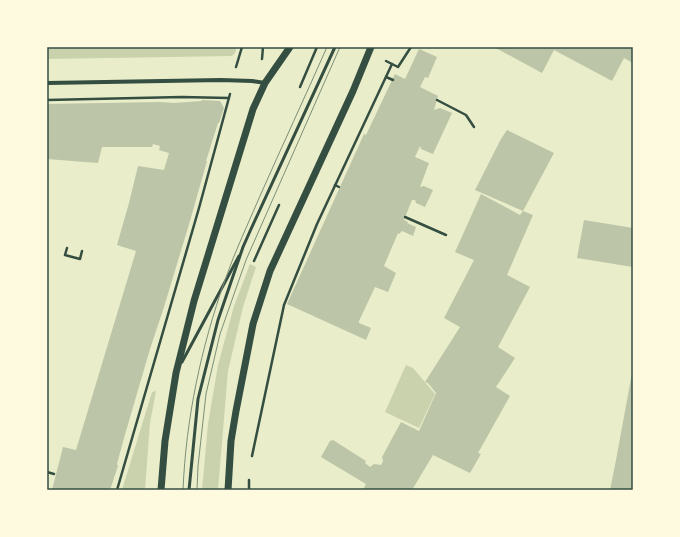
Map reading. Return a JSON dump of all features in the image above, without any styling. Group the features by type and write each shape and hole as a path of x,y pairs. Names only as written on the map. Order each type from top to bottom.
{"street":[{"path":"160,490 165,441 176,373 192,308 253,109 265,83 290,47"},
{"path":"228,490 231,441 236,411 255,318 270,271 353,91 371,47"},
{"path":"47,83 221,80 265,83"}],"lane":[{"path":"176,373 243,247 335,47"},
{"path":"189,490 198,399 218,320 243,247"}],"path":[{"path":"236,70 242,47"},
{"path":"261,64 263,47"},
{"path":"386,61 398,67 411,47"},
{"path":"252,456 284,306 317,224 392,64"},
{"path":"386,77 393,80"},
{"path":"47,100 182,97 228,98 199,208 117,490"},
{"path":"437,100 466,115 474,127"},
{"path":"335,185 339,187"},
{"path":"199,208 204,209"},
{"path":"405,217 446,235"},
{"path":"67,248 65,255 80,259 82,251"},
{"path":"47,472 54,474"},
{"path":"249,480 249,490"}],"green space":[{"path":"47,47 237,47 232,56 47,59"},
{"path":"250,264 256,267 243,307 228,371 218,490 202,490 208,424 218,365 234,306"},
{"path":"406,365 413,368 435,394 419,428 385,412"},
{"path":"156,391 150,423 145,490 122,490 152,392"}],"building":[{"path":"494,47 626,47 630,49 633,47 633,63 624,58 612,81 554,50 542,73"},
{"path":"419,49 437,57 428,78 425,77 420,87 438,96 434,110 440,108 452,113 433,154 421,149 420,146 415,157 429,163 420,187 424,186 433,190 425,207 416,203 415,200 412,200 404,220 416,227 413,236 402,231 399,234 398,233 384,266 396,273 388,292 375,287 359,321 359,323 371,328 366,340 287,304 364,134 366,135 395,74 405,79"},
{"path":"202,100 220,101 224,108 206,161 190,221 150,349 110,490 52,490 63,447 76,450 136,251 117,245 138,166 164,170 169,153 159,150 160,146 153,144 152,147 102,147 98,163 47,159 47,104 174,103"},
{"path":"507,130 554,153 523,211 475,190"},
{"path":"481,194 520,215 523,211 533,215 507,275 530,287 498,347 515,358 496,387 510,396 478,453 481,454 470,473 433,455 412,490 363,490 366,484 321,457 330,441 333,440 366,461 365,463 370,467 374,464 381,465 383,461 382,457 401,422 419,431 436,393 428,383 425,382 460,327 444,318 474,260 455,252"},
{"path":"584,220 633,228 633,267 577,258"},
{"path":"632,373 633,490 610,490 616,460"}],"tram line":[{"path":"183,490 187,436 191,410 202,357 216,306 229,269 268,177 327,47"},
{"path":"197,490 198,466 206,394 220,334 246,260 340,47"}]}
